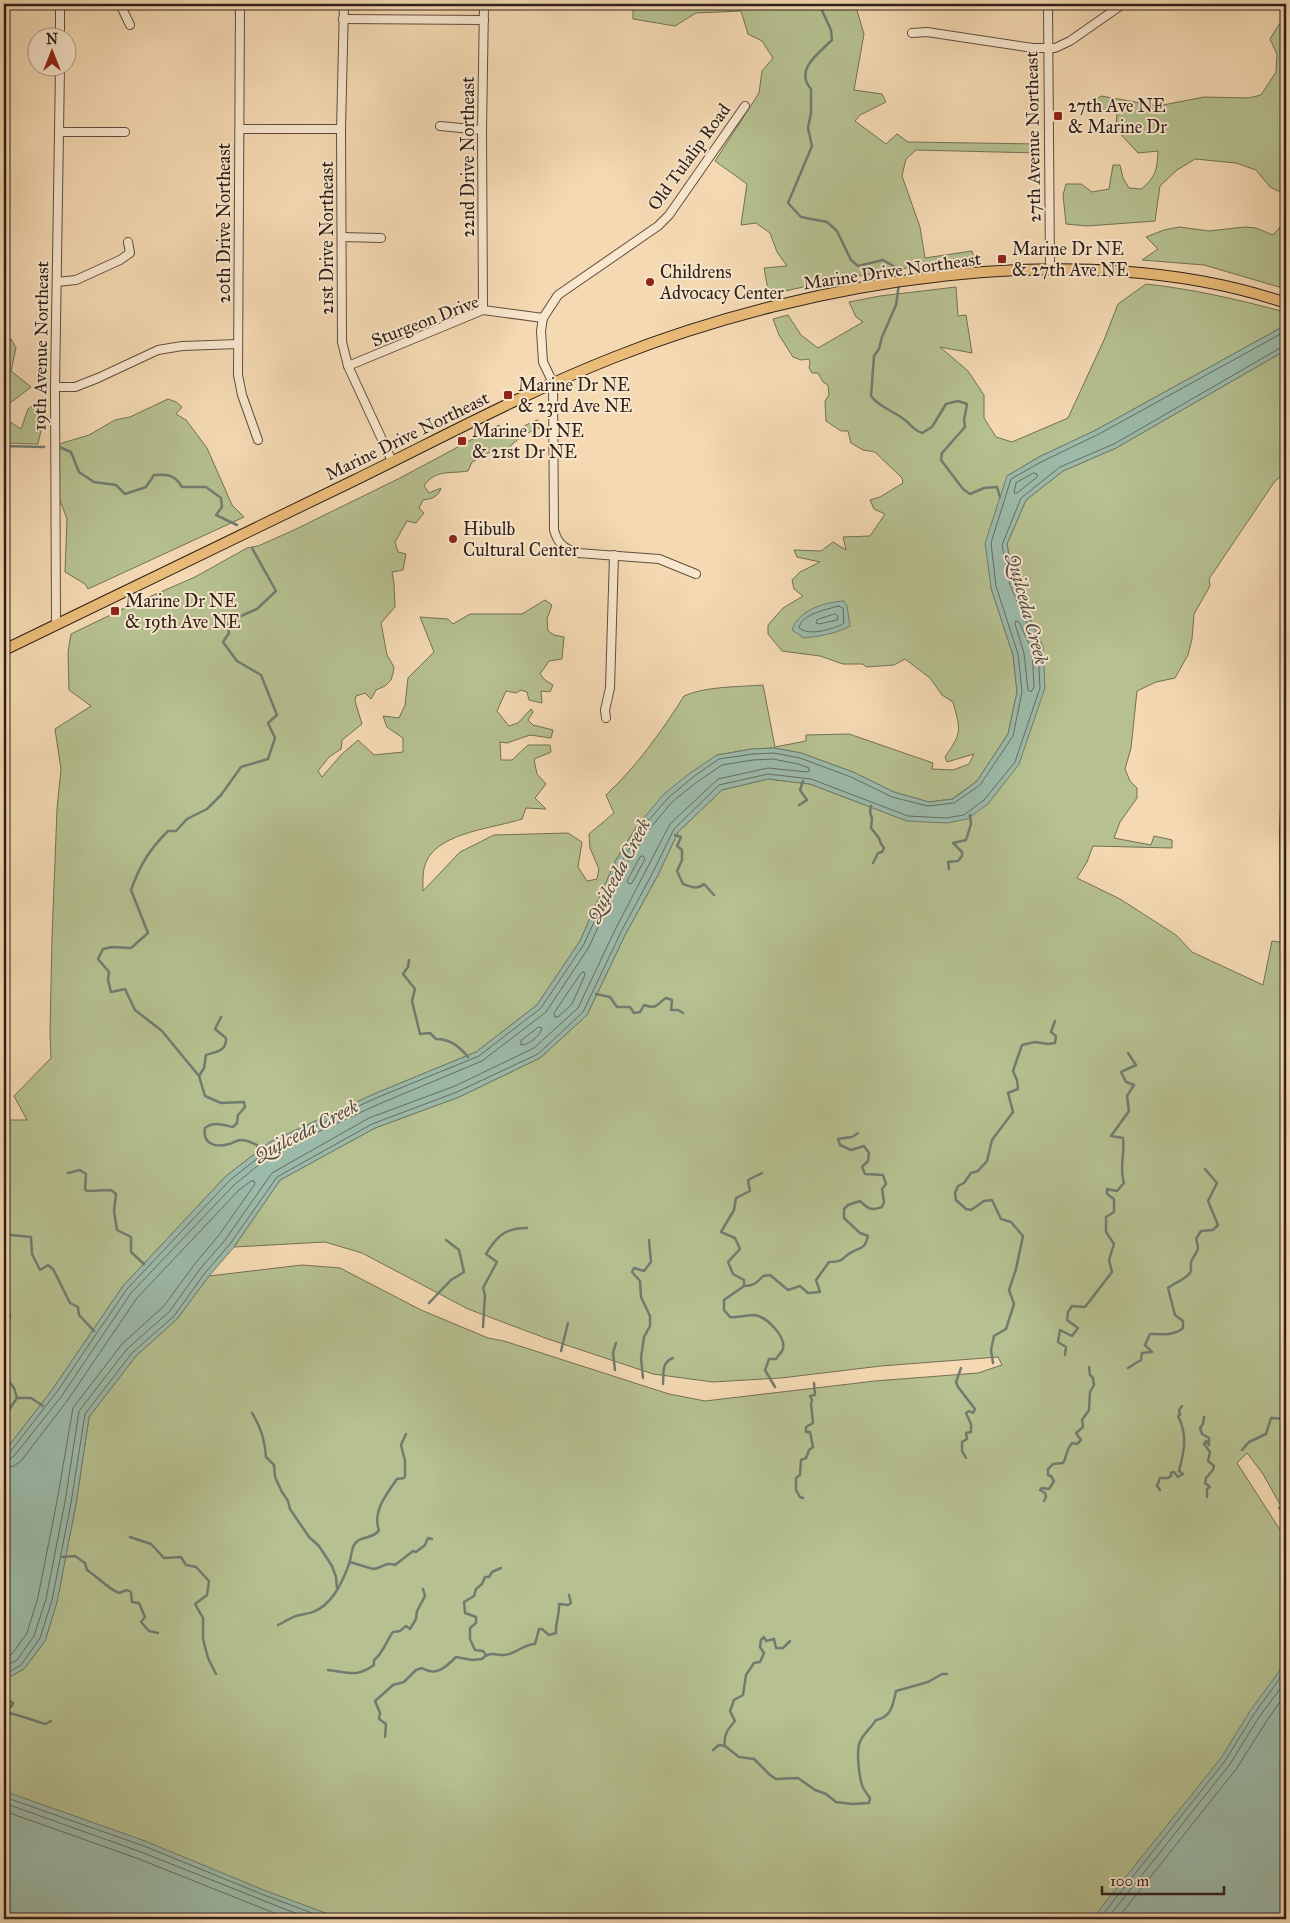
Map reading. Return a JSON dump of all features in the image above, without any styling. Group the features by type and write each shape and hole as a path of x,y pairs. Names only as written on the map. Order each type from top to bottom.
{"main road":[{"name":"Marine Drive Northeast","path":"4,650 553,383 676,334 773,307 842,292 942,276 1050,270 1093,270 1191,280 1286,303"}],"street":[{"path":"60,4 60,28"},
{"path":"120,4 130,25"},
{"name":"20th Drive Northeast","path":"240,4 238,375 242,395 258,440"},
{"name":"21st Drive Northeast","path":"344,4 342,342 348,366 392,462"},
{"name":"22nd Drive Northeast","path":"483,310 482,130 484,4"},
{"name":"27th Avenue Northeast","path":"1048,4 1050,270"},
{"path":"912,33 927,32 1033,48 1055,48 1070,41 1123,4"},
{"path":"344,19 484,20"},
{"name":"19th Avenue Northeast","path":"56,624 55,387 60,78"},
{"name":"Old Tulalip Road","path":"543,318 558,295 658,226 669,215 744,106"},
{"path":"440,126 482,130"},
{"path":"240,129 342,129"},
{"path":"60,132 125,132"},
{"path":"342,237 381,238"},
{"path":"57,282 76,280 120,260 130,253 128,242"},
{"name":"Sturgeon Drive","path":"348,366 483,310 543,318"},
{"path":"543,318 541,341 543,362 553,383 554,530 556,538 562,546 578,553 660,558 696,574"},
{"path":"55,387 75,387 158,350 182,346 238,344"},
{"path":"606,718 605,710 610,688 614,555"},
{"path":"1285,965 1284,831 1286,779"}],"green space":[{"path":"633,4 855,4 864,34 854,90 882,94 886,102 860,115 855,121 886,144 897,134 908,142 1039,144 1038,153 916,150 906,159 902,176 920,227 925,258 972,251 974,258 845,278 769,295 764,268 787,266 777,252 770,233 756,223 741,225 747,184 715,161 759,93 762,71 773,58 762,41 748,34 741,11 696,13 675,26 633,19"},
{"path":"1286,16 1286,195 1270,187 1256,170 1236,163 1195,159 1177,170 1160,186 1155,221 1087,226 1066,224 1063,195 1066,184 1081,184 1092,192 1109,189 1113,165 1120,165 1123,178 1129,188 1141,189 1153,177 1156,168 1158,151 1138,153 1116,129 1117,112 1094,112 1091,103 1101,96 1158,106 1204,97 1248,98 1261,95 1276,72 1277,54 1270,39"},
{"path":"1286,220 1286,289 1204,265 1142,260 1158,249 1146,237 1164,230 1179,227 1209,231 1245,227 1256,228 1273,235"},
{"path":"1146,284 1214,295 1281,311 1286,314 1286,325 1096,430 1039,457 1007,476 991,588 1013,655 1017,692 1008,734 977,781 952,799 929,802 894,792 853,772 801,753 774,748 752,749 717,755 637,826 616,860 580,941 537,1005 476,1052 374,1094 270,1142 226,1176 123,1286 52,1390 4,1452 4,1122 6,1120 27,1120 14,1096 51,1058 52,937 57,809 61,769 55,729 91,706 69,690 68,652 71,634 195,577 247,548 258,546 292,531 400,478 499,425 506,434 513,435 526,425 537,420 544,424 542,427 522,436 505,452 496,449 472,462 468,471 443,473 433,477 424,486 429,493 441,488 434,497 423,500 419,508 424,513 416,523 407,521 395,542 398,552 406,554 403,570 392,572 395,607 381,623 387,655 394,667 391,680 385,686 376,690 371,699 365,693 356,696 355,701 362,724 342,740 341,749 329,757 318,771 322,777 341,755 358,740 374,755 403,752 403,738 387,727 383,716 399,718 405,705 408,678 434,652 420,617 448,619 453,624 470,614 522,614 545,600 552,605 547,619 548,631 554,635 564,637 562,659 549,661 540,674 553,685 550,692 541,691 542,703 529,700 527,692 521,690 516,693 506,691 497,711 509,726 518,723 531,709 533,712 528,720 533,725 553,730 551,738 530,735 507,743 500,742 501,760 512,760 528,745 550,745 551,752 534,759 537,774 546,784 535,798 546,809 526,808 522,819 470,832 444,843 434,851 425,864 423,891 460,852 494,835 568,833 582,842 578,867 587,881 597,879 599,869 590,848 589,834 614,813 606,795 648,748 684,696 702,690 763,685 775,747 806,741 806,735 849,734 933,763 932,769 953,770 969,764 974,754 947,762 945,757 955,742 958,731 958,720 953,702 942,695 930,678 905,659 894,665 866,667 863,664 843,664 820,656 782,651 768,634 768,625 783,608 803,596 794,589 792,580 800,572 820,562 797,557 794,550 821,551 833,542 846,550 843,537 870,536 885,514 874,509 870,500 880,497 903,483 902,478 875,452 863,450 851,443 848,431 841,431 826,421 825,401 829,395 828,385 823,382 818,373 812,373 809,368 809,359 801,360 793,357 779,335 773,319 788,315 801,335 818,348 863,322 856,317 849,302 880,296 956,287 958,316 966,315 972,353 940,347 968,371 984,395 984,418 996,437 1012,442 1068,418 1104,340 1118,304"},
{"path":"11,339 16,348 11,371 31,387 13,401 4,405 4,353"},
{"path":"1286,350 1286,473 1275,481 1209,579 1210,586 1194,614 1192,639 1188,655 1175,678 1156,682 1137,691 1131,748 1125,769 1130,781 1137,788 1137,798 1120,822 1114,838 1151,845 1154,836 1172,840 1172,848 1093,846 1087,862 1077,878 1120,899 1176,935 1192,952 1263,985 1272,941 1286,943 1286,1515 1263,1474 1247,1453 1237,1463 1286,1539 1286,1706 1144,1919 81,1919 4,1896 4,1680 24,1669 45,1641 57,1601 76,1504 89,1417 136,1356 177,1319 209,1276 302,1265 340,1268 421,1310 488,1338 504,1341 669,1394 705,1401 875,1381 978,1373 1002,1365 998,1357 881,1366 781,1378 713,1382 653,1374 548,1339 468,1309 362,1253 325,1242 234,1247 280,1180 375,1128 459,1097 540,1058 587,1015 625,935 658,875 678,832 722,790 768,779 810,784 907,821 988,804 1043,647 1014,584 1007,544 1026,500 1063,471 1116,448"},
{"path":"168,399 182,407 176,414 186,420 207,448 232,505 244,517 88,589 85,584 65,572 67,519 58,495 59,444 89,435 115,420 130,417"},
{"path":"39,401 46,408 38,444 4,443 4,418 21,429 28,409"}],"water":[{"name":"Quilceda Creek","path":"1286,325 1286,350 1116,448 1063,471 1026,500 1007,544 1014,584 1043,647 1045,688 1019,764 988,804 967,819 947,823 907,821 810,784 768,779 722,790 678,832 658,875 625,935 587,1015 540,1058 459,1097 375,1128 280,1180 234,1247 209,1276 177,1319 136,1356 89,1417 76,1504 57,1602 45,1641 24,1669 4,1680 4,1452 52,1390 123,1286 226,1176 270,1142 374,1094 476,1052 537,1005 580,941 616,860 637,826 664,794 690,773 717,755 752,749 774,748 801,753 853,772 894,792 929,802 953,799 977,781 1008,734 1017,692 1013,655 991,588 985,543 1007,476 1039,457 1096,430"},
{"path":"844,601 847,606 850,626 833,633 804,638 792,630 800,617 813,608"},
{"path":"1286,1662 1286,1910 1279,1919 1092,1919 1221,1758 1250,1711"},
{"path":"4,1791 145,1841 266,1891 342,1919 4,1919"}],"waterway":[{"path":"819,4 831,30 832,40 810,62 805,75 806,82 811,89 811,113 808,128 812,146 788,203 801,217 827,222 837,231 851,260 858,266 883,260 897,268 899,279"},
{"path":"899,284 896,305 882,337 879,349 874,356 871,396 879,404 901,417 922,433 932,427 946,404 958,401 967,404 964,420 965,427 942,453 941,460 963,489 970,494 984,488 997,487 1000,497"},
{"path":"4,446 44,447"},
{"path":"59,447 71,452 79,472 94,482 116,485 125,494 146,487 154,475 171,476 182,487 206,487 221,498 222,507 216,515 237,525"},
{"path":"252,548 276,591 257,609 232,620 227,625 229,633 223,642 237,661 261,675 277,715 268,723 275,738 268,759 241,767 221,795 207,809 187,819 176,831 168,831 155,845 142,865 131,890 148,933 131,948 112,947 103,949 98,959 109,972 108,980 111,992 125,989 135,1010 162,1031 199,1076 205,1096 221,1103 244,1102 245,1107 238,1115 237,1123 233,1127 215,1124 205,1128 208,1141 215,1145 224,1145 240,1140 247,1141 257,1145 259,1155"},
{"path":"799,805 807,800 800,790 803,781"},
{"path":"871,806 871,828 884,848 882,852 878,853 873,863"},
{"path":"949,869 948,862 958,861 962,856 962,852 953,843 966,840 971,824 970,815"},
{"path":"675,835 681,837 677,846 682,850 682,860 677,871 683,884 692,887 704,884 714,895"},
{"path":"409,960 408,967 403,974 415,989 412,1001 420,1034 430,1033 436,1039 450,1042 458,1046 468,1057"},
{"path":"596,994 610,997 617,1007 630,1007 634,1013 640,1012 644,1005 654,1007 666,998 672,1000 671,1010 678,1010 683,1013"},
{"path":"199,1076 204,1068 206,1055 217,1052 225,1046 226,1038 215,1029 221,1017"},
{"path":"993,1363 991,1350 994,1336 1006,1329 1014,1304 1009,1290 1016,1269 1023,1236 1011,1222 1001,1219 992,1200 984,1201 971,1210 966,1209 956,1200 955,1193 958,1186 964,1183 971,1173 978,1171 987,1161 992,1140 1013,1112 1008,1093 1018,1089 1013,1071 1022,1045 1035,1042 1055,1043 1056,1036 1051,1032 1055,1021"},
{"path":"1065,1355 1066,1347 1058,1342 1060,1330 1072,1336 1078,1328 1067,1320 1068,1312 1072,1306 1085,1307 1112,1272 1109,1260 1114,1244 1106,1232 1106,1217 1114,1212 1114,1199 1107,1194 1107,1189 1117,1191 1124,1183 1122,1172 1123,1138 1111,1136 1129,1111 1127,1096 1134,1085 1126,1082 1121,1072 1136,1065 1128,1053"},
{"path":"744,1286 752,1285 763,1276 770,1275 788,1290 800,1286 808,1293 820,1292 816,1280 829,1262 841,1260 864,1246 868,1236 860,1233 844,1218 844,1209 848,1205 860,1201 870,1208 882,1207 884,1202 882,1189 886,1184 883,1175 865,1174 862,1167 868,1161 869,1153 864,1146 851,1150 840,1145 838,1139 852,1137 858,1133"},
{"path":"1128,1368 1141,1360 1142,1353 1152,1352 1145,1345 1150,1334 1172,1333 1183,1328 1183,1321 1175,1315 1168,1288 1190,1273 1191,1262 1198,1249 1196,1239 1201,1231 1213,1230 1218,1225 1208,1201 1217,1183 1205,1169"},
{"path":"68,1173 80,1170 86,1174 85,1189 87,1191 111,1190 116,1194 114,1211 117,1230 131,1237 131,1252 144,1264"},
{"path":"762,1173 748,1180 750,1191 736,1198 734,1210 721,1232 735,1238 740,1249 728,1262 733,1274 744,1280 744,1286 724,1300 724,1310 730,1317 759,1316 778,1333 783,1349 776,1359 769,1359 765,1370 775,1387"},
{"path":"483,1327 485,1295 483,1288 497,1262 486,1254 502,1234 519,1228 527,1228"},
{"path":"11,1235 31,1237 32,1254 40,1270 48,1265 53,1269 70,1303 78,1307 79,1315 94,1331"},
{"path":"429,1303 451,1280 464,1272 459,1250 446,1240"},
{"path":"643,1378 641,1358 644,1337 650,1326 650,1316 641,1297 640,1281 632,1272 634,1268 644,1271 651,1262 649,1240"},
{"path":"4,1321 9,1320 10,1315"},
{"path":"561,1351 568,1323"},
{"path":"615,1370 613,1353 616,1343"},
{"path":"663,1384 665,1365 673,1358"},
{"path":"1044,1501 1045,1493 1040,1490 1042,1488 1049,1489 1054,1481 1048,1475 1048,1469 1053,1464 1063,1463 1072,1443 1077,1444 1081,1440 1076,1433 1083,1427 1082,1420 1089,1410 1090,1392 1094,1385 1089,1367"},
{"path":"961,1368 956,1382 975,1409 973,1413 969,1411 966,1413 971,1424 971,1432 966,1433 967,1439 962,1442 962,1451 966,1458"},
{"path":"4,1375 14,1388 17,1398"},
{"path":"803,1498 800,1497 796,1490 796,1478 800,1475 801,1460 806,1458 809,1450 813,1447 810,1432 806,1432 806,1427 813,1423 812,1400 810,1396 815,1395 814,1383"},
{"path":"4,1417 17,1398 31,1398 43,1406"},
{"path":"1160,1490 1157,1486 1160,1478 1168,1478 1174,1472 1178,1477 1183,1474 1179,1471 1184,1450 1184,1437 1178,1416 1182,1406"},
{"path":"252,1413 262,1434 266,1457 274,1465 275,1477 288,1501 290,1509 332,1566 337,1588"},
{"path":"1204,1417 1200,1428 1202,1434 1209,1438 1209,1445 1206,1441 1204,1444 1210,1452 1208,1461 1214,1466 1206,1478 1205,1483 1210,1487 1207,1489 1207,1497"},
{"path":"1242,1450 1249,1442 1266,1434 1271,1418 1286,1419"},
{"path":"278,1625 298,1615 315,1611 327,1603 344,1578 356,1542 373,1535 379,1530 377,1516 382,1503 397,1479 404,1478 405,1476 405,1461 401,1445 406,1434"},
{"path":"1279,1508 1286,1504"},
{"path":"130,1537 151,1544 164,1558 181,1557 186,1565 196,1567 209,1581 207,1595 195,1604 203,1618 203,1639 208,1658 216,1674"},
{"path":"350,1562 373,1569 389,1564 395,1565 413,1551 416,1552 425,1545 428,1538 432,1539"},
{"path":"62,1557 75,1556 85,1563 87,1570 110,1588 119,1593 127,1590 131,1592 132,1602 139,1603 145,1617 141,1622 149,1631 158,1633"},
{"path":"486,1655 483,1651 475,1650 470,1639 470,1628 476,1623 476,1617 465,1613 464,1602 474,1596 476,1589 482,1584 485,1577 489,1577 492,1572 501,1568"},
{"path":"328,1670 357,1673 374,1665 374,1660 380,1654 393,1632 400,1631 406,1626 410,1629 425,1596 423,1589"},
{"path":"385,1737 386,1724 379,1719 380,1713 375,1701 393,1685 404,1682 416,1670 422,1668 427,1671 441,1670 456,1657 472,1660 482,1659 490,1654 508,1655 531,1644 535,1644 539,1629 542,1629 549,1635 556,1633 559,1604 568,1605 571,1603 569,1595"},
{"path":"725,1746 727,1732 735,1721 730,1711 734,1700 743,1695 746,1675 754,1663 760,1662 764,1653 760,1647 761,1640 764,1637 766,1641 774,1639 776,1648 783,1648 790,1641"},
{"path":"713,1750 719,1745 725,1746 739,1757 754,1759 776,1779 798,1778 836,1802 852,1804 869,1803 870,1798 863,1787 859,1770 858,1751 861,1739 876,1720 889,1713 896,1691 928,1682 942,1674 947,1674"},
{"path":"4,1677 8,1684 5,1692 8,1700 13,1703 12,1706 6,1709 6,1712"},
{"path":"4,1712 45,1724 51,1721"}],"place":[{"name":"27th Ave NE & Marine Dr","path":"1058,116"},
{"name":"Marine Dr NE & 27th Ave NE","path":"1002,259"},
{"name":"Childrens Advocacy Center","path":"650,282"},
{"name":"Marine Dr NE & 23rd Ave NE","path":"508,395"},
{"name":"Marine Dr NE & 21st Dr NE","path":"462,441"},
{"name":"Hibulb Cultural Center","path":"453,539"},
{"name":"Marine Dr NE & 19th Ave NE","path":"115,611"}]}
